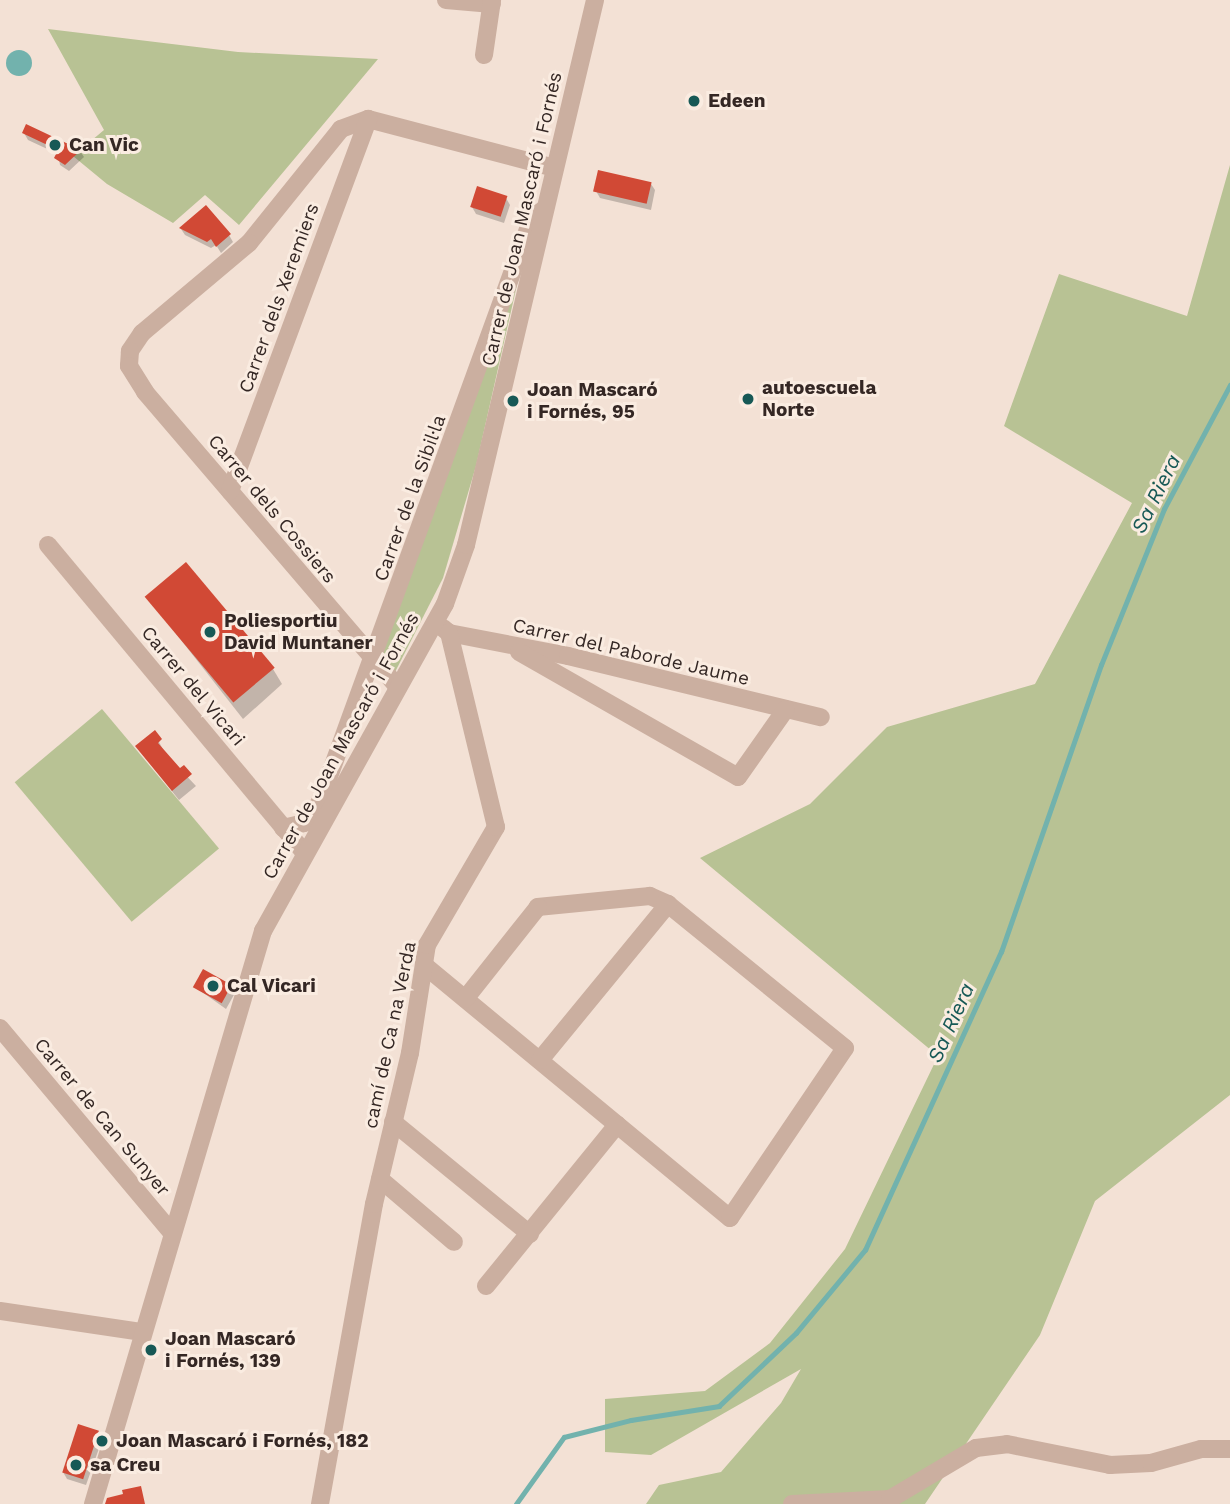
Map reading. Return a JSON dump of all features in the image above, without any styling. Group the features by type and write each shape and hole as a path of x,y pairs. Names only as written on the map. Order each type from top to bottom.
{"street":[{"path":"446,0 492,2 484,55"},
{"name":"Carrer de Joan Mascaró i Fornés","path":"93,1504 263,931 435,621 467,545 595,0"},
{"path":"368,119 555,168"},
{"name":"Carrer dels Cossiers","path":"368,119 341,129 249,243 142,334 130,351 129,366 145,392 398,687"},
{"name":"Carrer dels Xeremiers","path":"230,491 368,119"},
{"name":"Carrer de la Sibil·la","path":"283,828 304,823 319,804 374,661 532,218 546,208"},
{"name":"Carrer del Vicari","path":"48,545 305,854"},
{"name":"Carrer del Paborde Jaume","path":"435,621 449,633 821,717"},
{"name":"camí de Ca na Verda","path":"320,1504 380,1179 413,1041 427,945 496,827 449,633"},
{"path":"507,645 738,777 786,709"},
{"path":"424,965 465,999 540,1060 730,1218 845,1048 668,904 650,896 538,907 465,999"},
{"path":"540,1060 668,904"},
{"name":"Carrer de Can Sunyer","path":"0,1028 172,1233"},
{"path":"393,1122 530,1234"},
{"path":"486,1286 617,1125"},
{"path":"380,1179 454,1242"},
{"path":"0,1311 142,1332"},
{"path":"792,1504 890,1499 976,1448 1007,1444 1110,1465 1151,1463 1201,1449 1230,1449"}],"green space":[{"path":"48,29 238,52 378,59 239,225 205,195 173,223 107,184 73,156 104,130"},
{"path":"1230,165 1230,1095 1095,1201 1040,1335 925,1504 646,1504 659,1485 721,1472 781,1403 801,1369 651,1455 605,1452 605,1399 705,1391 770,1343 845,1249 938,1056 700,858 810,804 887,727 1035,684 1132,503 1004,426 1059,274 1187,316"},
{"path":"523,258 476,466 443,578 393,676 378,659"},
{"path":"102,709 219,848 132,922 15,782"}],"water":[{"path":"19,50 28,54 32,63 28,72 19,76 10,72 6,63 10,54"}],"building":[{"name":"Can Vic","path":"26,124 81,150 65,165 54,158 58,150 22,133"},
{"path":"598,170 652,182 647,204 593,191"},
{"path":"477,186 507,196 501,217 470,207"},
{"path":"206,205 231,234 216,247 211,239 207,242 179,228"},
{"name":"Poliesportiu David Muntaner","path":"186,562 275,668 233,702 145,597"},
{"path":"155,730 162,739 158,743 180,768 184,765 192,774 172,791 135,746"},
{"name":"Cal Vicari","path":"203,969 232,985 222,1003 193,987"},
{"path":"78,1424 99,1431 83,1479 62,1473"},
{"path":"141,1486 145,1504 105,1504 107,1498 123,1494 122,1490"}],"waterway":[{"name":"Sa Riera","path":"516,1504 564,1437 631,1420 719,1406 796,1333 865,1250 1001,952 1101,665 1164,509 1230,385"}],"place":[{"name":"Edeen","path":"694,101"},
{"name":"Can Vic","path":"55,145"},
{"name":"autoescuela Norte","path":"748,399"},
{"name":"Joan Mascaró i Fornés, 95","path":"513,401"},
{"name":"Poliesportiu David Muntaner","path":"210,632"},
{"name":"Cal Vicari","path":"213,986"},
{"name":"Joan Mascaró i Fornés, 139","path":"151,1350"},
{"name":"Joan Mascaró i Fornés, 182","path":"102,1441"},
{"name":"sa Creu","path":"76,1465"}]}
